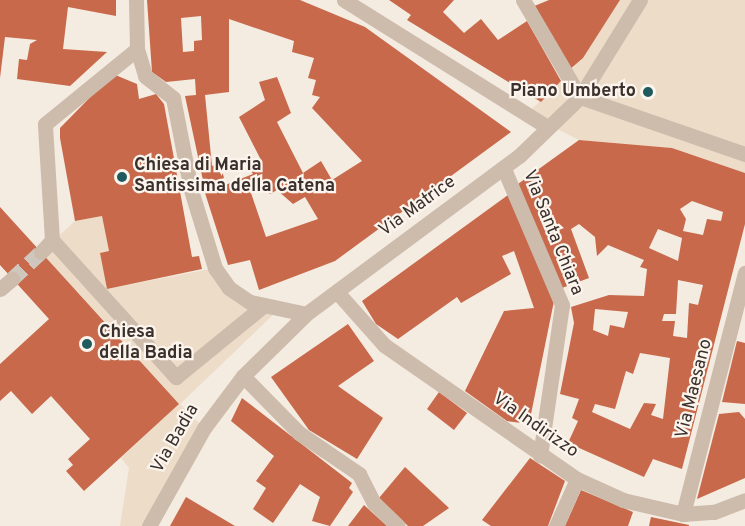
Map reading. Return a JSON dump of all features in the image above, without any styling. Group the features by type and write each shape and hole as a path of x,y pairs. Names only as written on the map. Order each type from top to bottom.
{"street":[{"path":"136,0 136,49 144,76 173,98 191,190 215,268 229,288 263,306 306,314"},
{"path":"344,0 547,127"},
{"path":"523,0 565,76 580,97 745,154"},
{"name":"Via Matrice","path":"243,376 306,314 504,169 580,97 640,0"},
{"path":"136,49 45,124 52,240 176,377 263,306"},
{"name":"Via Santa Chiara","path":"504,169 562,305 540,455"},
{"path":"41,252 52,240"},
{"name":"Via Maesano","path":"682,514 745,273"},
{"path":"0,289 12,279"},
{"name":"Via Indirizzo","path":"337,292 384,345 577,479 623,500 682,514 714,512 745,500"},
{"path":"243,376 299,433 359,474 374,503 398,526"},
{"name":"Via Badia","path":"149,526 204,428 243,376"},
{"path":"556,526 577,479"}],"shaded area":[{"name":"Piano Umberto","path":"620,0 745,0 745,173 672,148 579,140 527,114 583,58"},
{"path":"102,216 109,251 100,253 107,289 215,268 229,288 277,311 180,404 204,428 149,526 120,526 129,468 121,458 179,404 41,252 75,221"}],"building":[{"path":"0,0 116,0 116,16 68,7 63,49 107,52 70,86 17,79 19,59 27,60 30,44 37,40 5,37 0,78"},
{"path":"147,0 300,0 365,27 511,132 335,261 259,290 250,260 228,265 205,193 253,174 250,170 262,162 239,117 265,100 259,82 277,77 291,113 277,122 303,173 321,161 332,180 362,161 312,108 320,97 312,95 316,80 308,78 314,58 292,52 294,41 229,19 229,92 205,95 212,166 220,163 224,178 204,185 185,96 196,95 195,79 166,82 152,72","holes":["201,16 202,40 194,41 194,51 183,52 181,18","261,187 270,194 277,190 293,204 305,197 318,219 266,237 250,190"]},
{"path":"389,0 454,0 443,12 464,33 481,19 498,40 527,21 561,81 541,102 407,20 411,15"},
{"path":"549,0 620,0 583,58 568,71 532,7"},
{"name":"Chiesa di Maria Santissima della Catena","path":"113,74 137,84 139,99 156,94 164,104 192,257 199,256 202,269 107,289 100,253 109,251 102,216 75,221 60,128"},
{"path":"579,140 672,148 745,173 745,224 682,469 653,459 644,477 568,443 578,421 572,418 579,399 560,394 574,323 571,307 609,295 644,296 647,269 640,267 644,260 608,245 597,256 595,237 579,224 571,229 589,278 562,288 518,184","holes":["692,201 723,212 721,221 707,219 703,235 683,231 686,219 680,209","658,229 682,238 678,261 649,248","678,280 703,285 698,305 689,303 687,338 673,336 675,321 662,321 664,314 676,314","595,309 628,312 624,328 610,325 608,336 593,330","640,353 670,358 663,419 651,415 656,404 644,403 630,429 592,412 595,404 615,409 626,371 633,374"]},
{"path":"508,195 554,301 529,424 507,421 465,391 504,311 534,308 514,251 502,256 511,274 461,303 457,297 398,339 376,324 362,301"},
{"path":"0,207 179,404 84,491 66,471 73,465 68,459 90,439 51,396 32,414 11,391 0,401 0,364 49,319 0,265"},
{"path":"348,324 374,361 338,386 383,418 357,459 309,430 271,377"},
{"path":"737,341 745,343 745,404 722,402"},
{"path":"439,392 467,413 454,430 427,409"},
{"path":"242,398 352,483 349,488 353,492 330,526 312,521 320,497 300,484 273,523 253,509 266,488 256,481 274,456 231,421"},
{"path":"739,412 745,419 745,478 697,499 719,414"},
{"path":"530,458 565,481 548,526 491,526 482,520"},
{"path":"405,467 449,508 423,526 408,526 379,498"},
{"path":"581,490 633,512 628,526 565,526"},
{"path":"186,497 235,526 170,526"},
{"path":"364,505 387,526 348,526"},
{"path":"651,517 689,525 689,526 649,526"}],"tunnel":[{"path":"12,279 41,252"}],"place":[{"name":"Piano Umberto","path":"648,92"},
{"name":"Chiesa di Maria Santissima della Catena","path":"122,177"},
{"name":"Chiesa della Badia","path":"87,344"}]}
